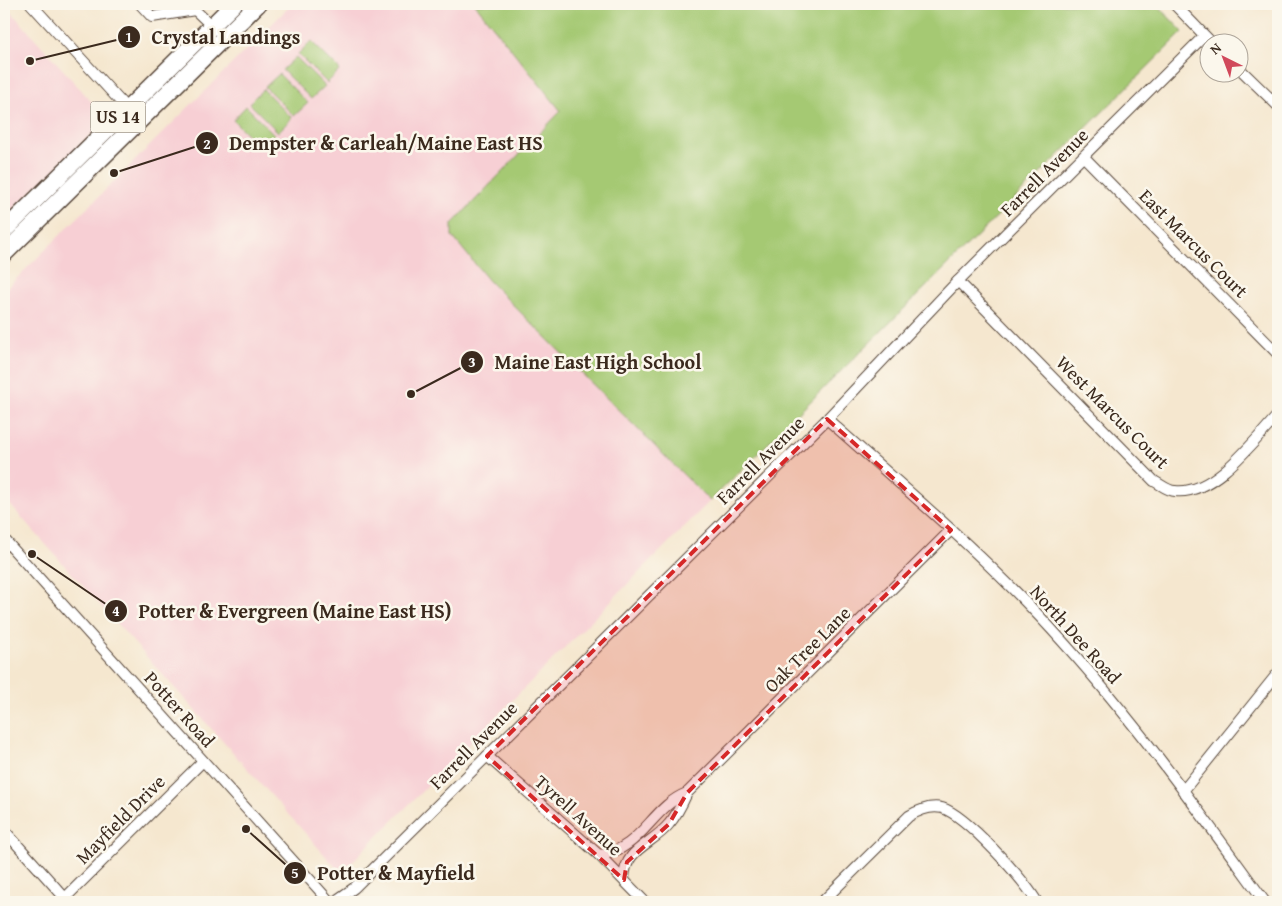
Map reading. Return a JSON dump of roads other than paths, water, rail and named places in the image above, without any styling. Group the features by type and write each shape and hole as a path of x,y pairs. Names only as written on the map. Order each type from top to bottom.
{"main road":[{"name":"US 14","path":"4,231 234,4"},
{"name":"US 14","path":"4,254 258,4"}],"street":[{"path":"31,4 139,122"},
{"path":"140,4 152,16 196,7 223,38"},
{"path":"1174,4 1201,32"},
{"name":"Farrell Avenue","path":"334,902 354,888 827,419 958,281 1200,47"},
{"path":"1250,79 1278,106"},
{"name":"East Marcus Court","path":"1084,157 1278,354"},
{"name":"West Marcus Court","path":"958,281 1154,481 1172,491 1200,488 1214,481 1278,415"},
{"name":"North Dee Road","path":"827,419 1003,578 1064,643 1183,791 1266,902"},
{"name":"Oak Tree Lane","path":"624,880 627,862 635,852 670,824 687,793 951,530"},
{"name":"Potter Road","path":"4,538 330,902"},
{"path":"1183,791 1278,673"},
{"name":"Tyrell Avenue","path":"487,756 599,856 645,902"},
{"name":"Mayfield Drive","path":"63,900 203,761"},
{"name":"Oak Tree Lane","path":"599,856 610,854 627,846 675,799 687,793"},
{"path":"822,902 909,816 918,810 940,807 953,813 996,852 1038,902"},
{"path":"4,830 63,900"}],"place":[{"name":"Crystal Landings","path":"30,61"},
{"name":"Dempster & Carleah/Maine East HS","path":"114,173"},
{"name":"Maine East High School","path":"411,394"},
{"name":"Potter & Evergreen (Maine East HS)","path":"32,554"},
{"name":"Potter & Mayfield","path":"246,829"}]}
